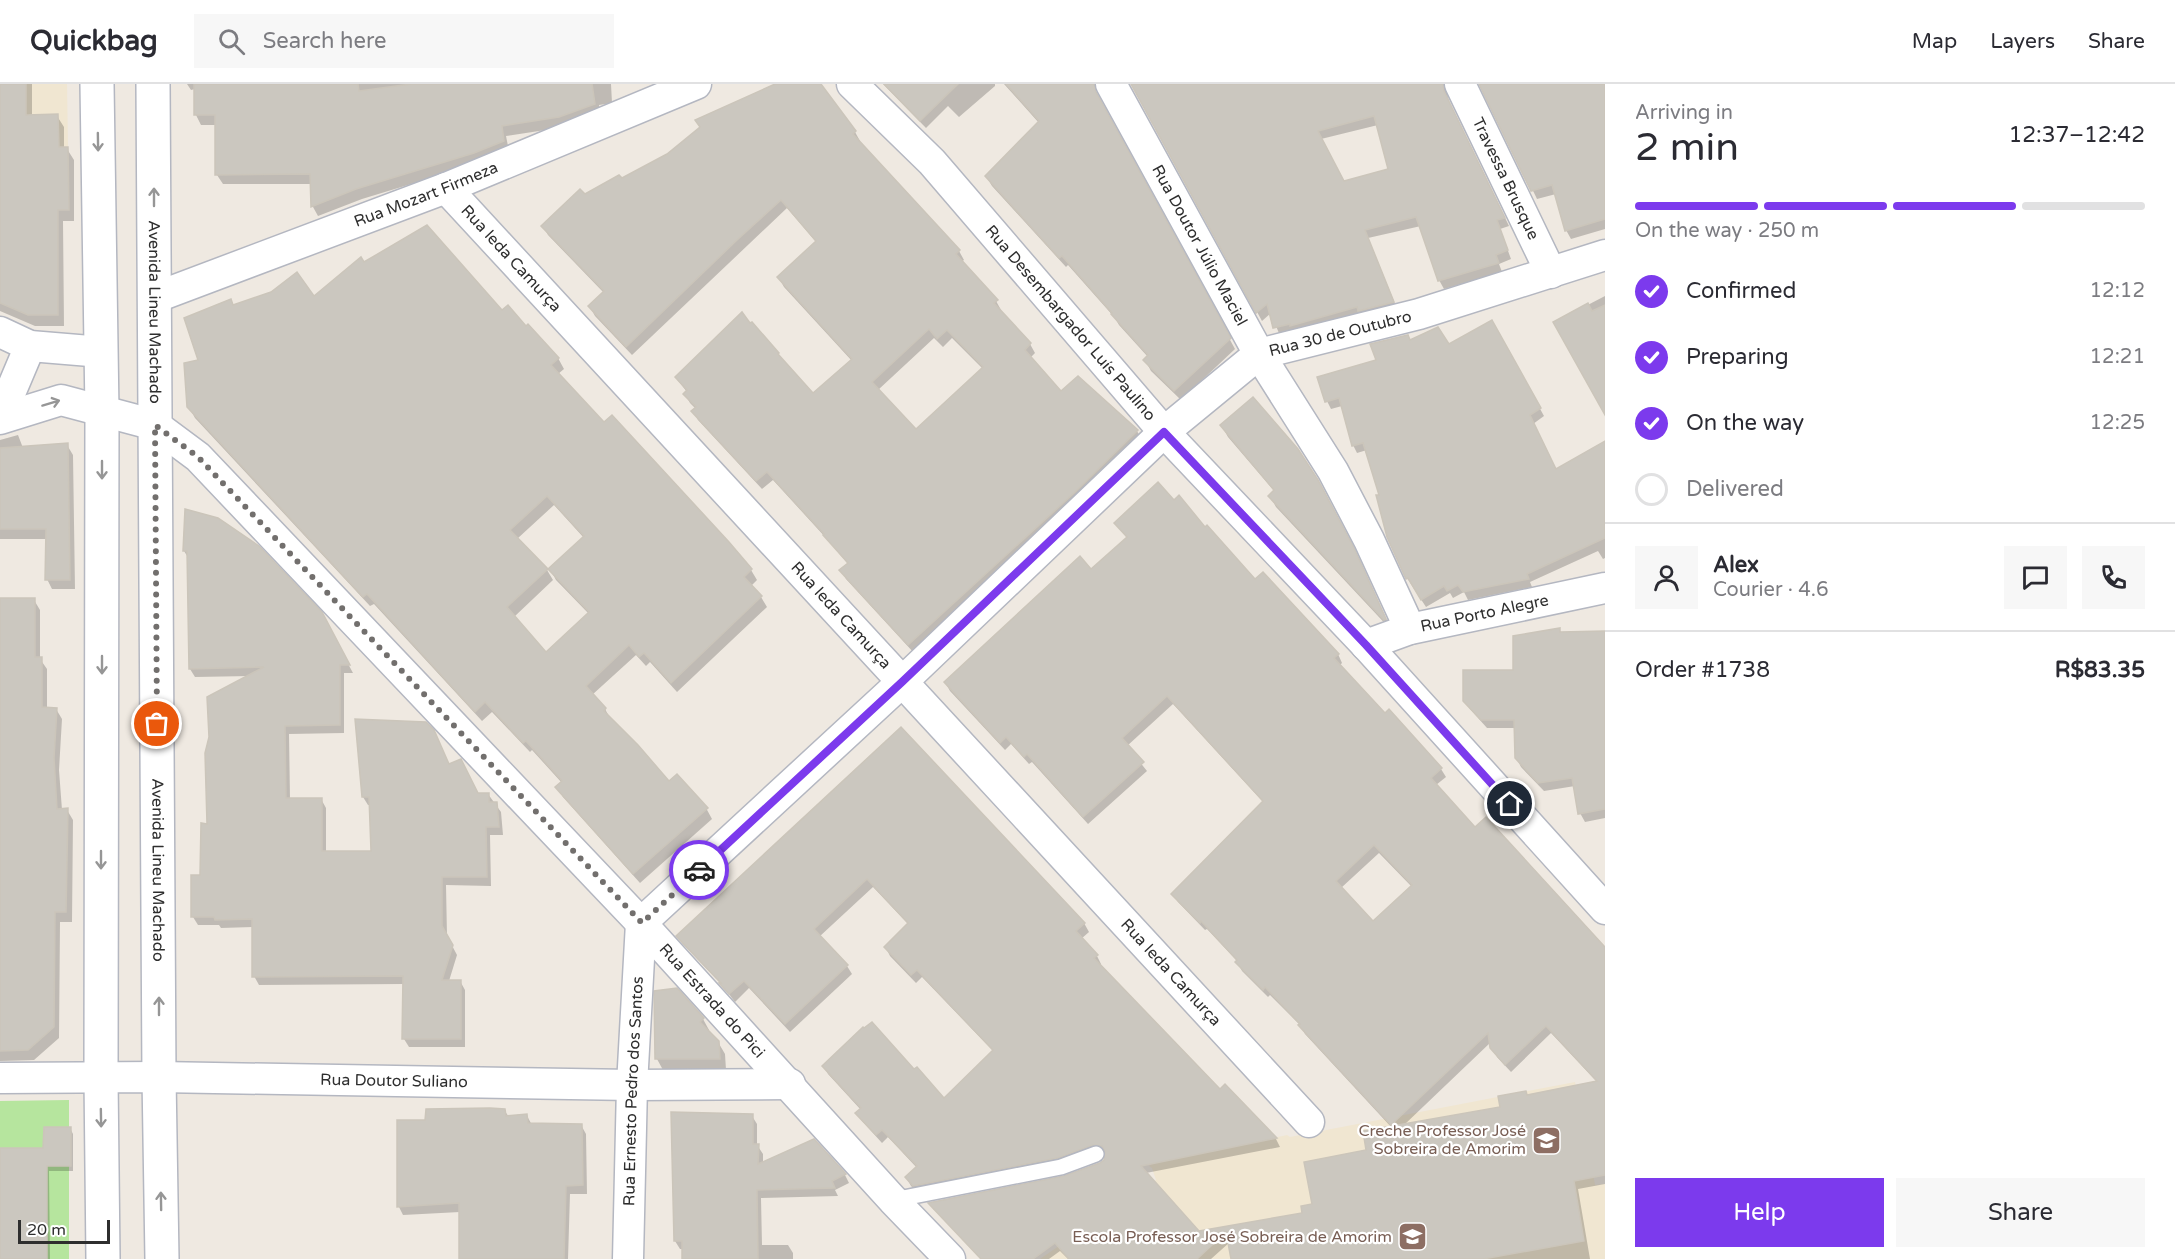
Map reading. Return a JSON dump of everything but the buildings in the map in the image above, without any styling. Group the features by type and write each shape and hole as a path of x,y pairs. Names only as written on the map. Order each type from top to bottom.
{"street":[{"path":"97,84 102,352 101,1078 103,1259"},
{"name":"Avenida Lineu Machado","path":"153,84 162,1259"},
{"name":"Rua Mozart Firmeza","path":"154,298 446,188 640,95 696,84"},
{"name":"Rua Desembargador Luís Paulino","path":"852,84 932,162 1164,432 1366,645 1605,909"},
{"name":"Rua Doutor Júlio Maciel","path":"1111,84 1259,354 1333,471 1369,540 1410,629"},
{"name":"Travessa Brusque","path":"1460,84 1551,273"},
{"name":"Rua Ieda Camurça","path":"446,188 1309,1122"},
{"name":"Rua 30 de Outubro","path":"642,923 902,682 1164,432 1259,354 1419,314 1605,255"},
{"path":"0,332 30,346 102,352"},
{"path":"0,418 30,346"},
{"path":"0,418 61,400 102,411"},
{"name":"Rua Estrada do Pici","path":"102,411 155,425 198,457 642,923 893,1200 950,1259"},
{"name":"Rua Porto Alegre","path":"1366,645 1410,629 1605,588"},
{"name":"Rua Ernesto Pedro dos Santos","path":"628,1259 632,1085 642,923"},
{"name":"Rua Doutor Suliano","path":"0,1078 159,1077 632,1085 790,1084"}],"lane":[{"path":"893,1200 1061,1167 1096,1154"}],"shaded area":[{"path":"0,84 67,84 68,147 0,148"},
{"path":"1575,1082 1595,1185 1605,1184 1605,1259 1040,1259 1156,1180 1149,1166 1152,1164 1287,1135 1290,1137"}],"green space":[{"path":"69,1100 69,1259 0,1259 0,1101"}],"way so far":[{"path":"157,724 155,425 198,457 642,923 699,870"}],"place":[{"name":"Creche Professor José Sobreira de Amorim","path":"1547,1140"},
{"name":"Escola Professor José Sobreira de Amorim","path":"1413,1237"}],"route":[{"path":"699,870 902,682 1164,432 1366,645 1510,804"}]}
